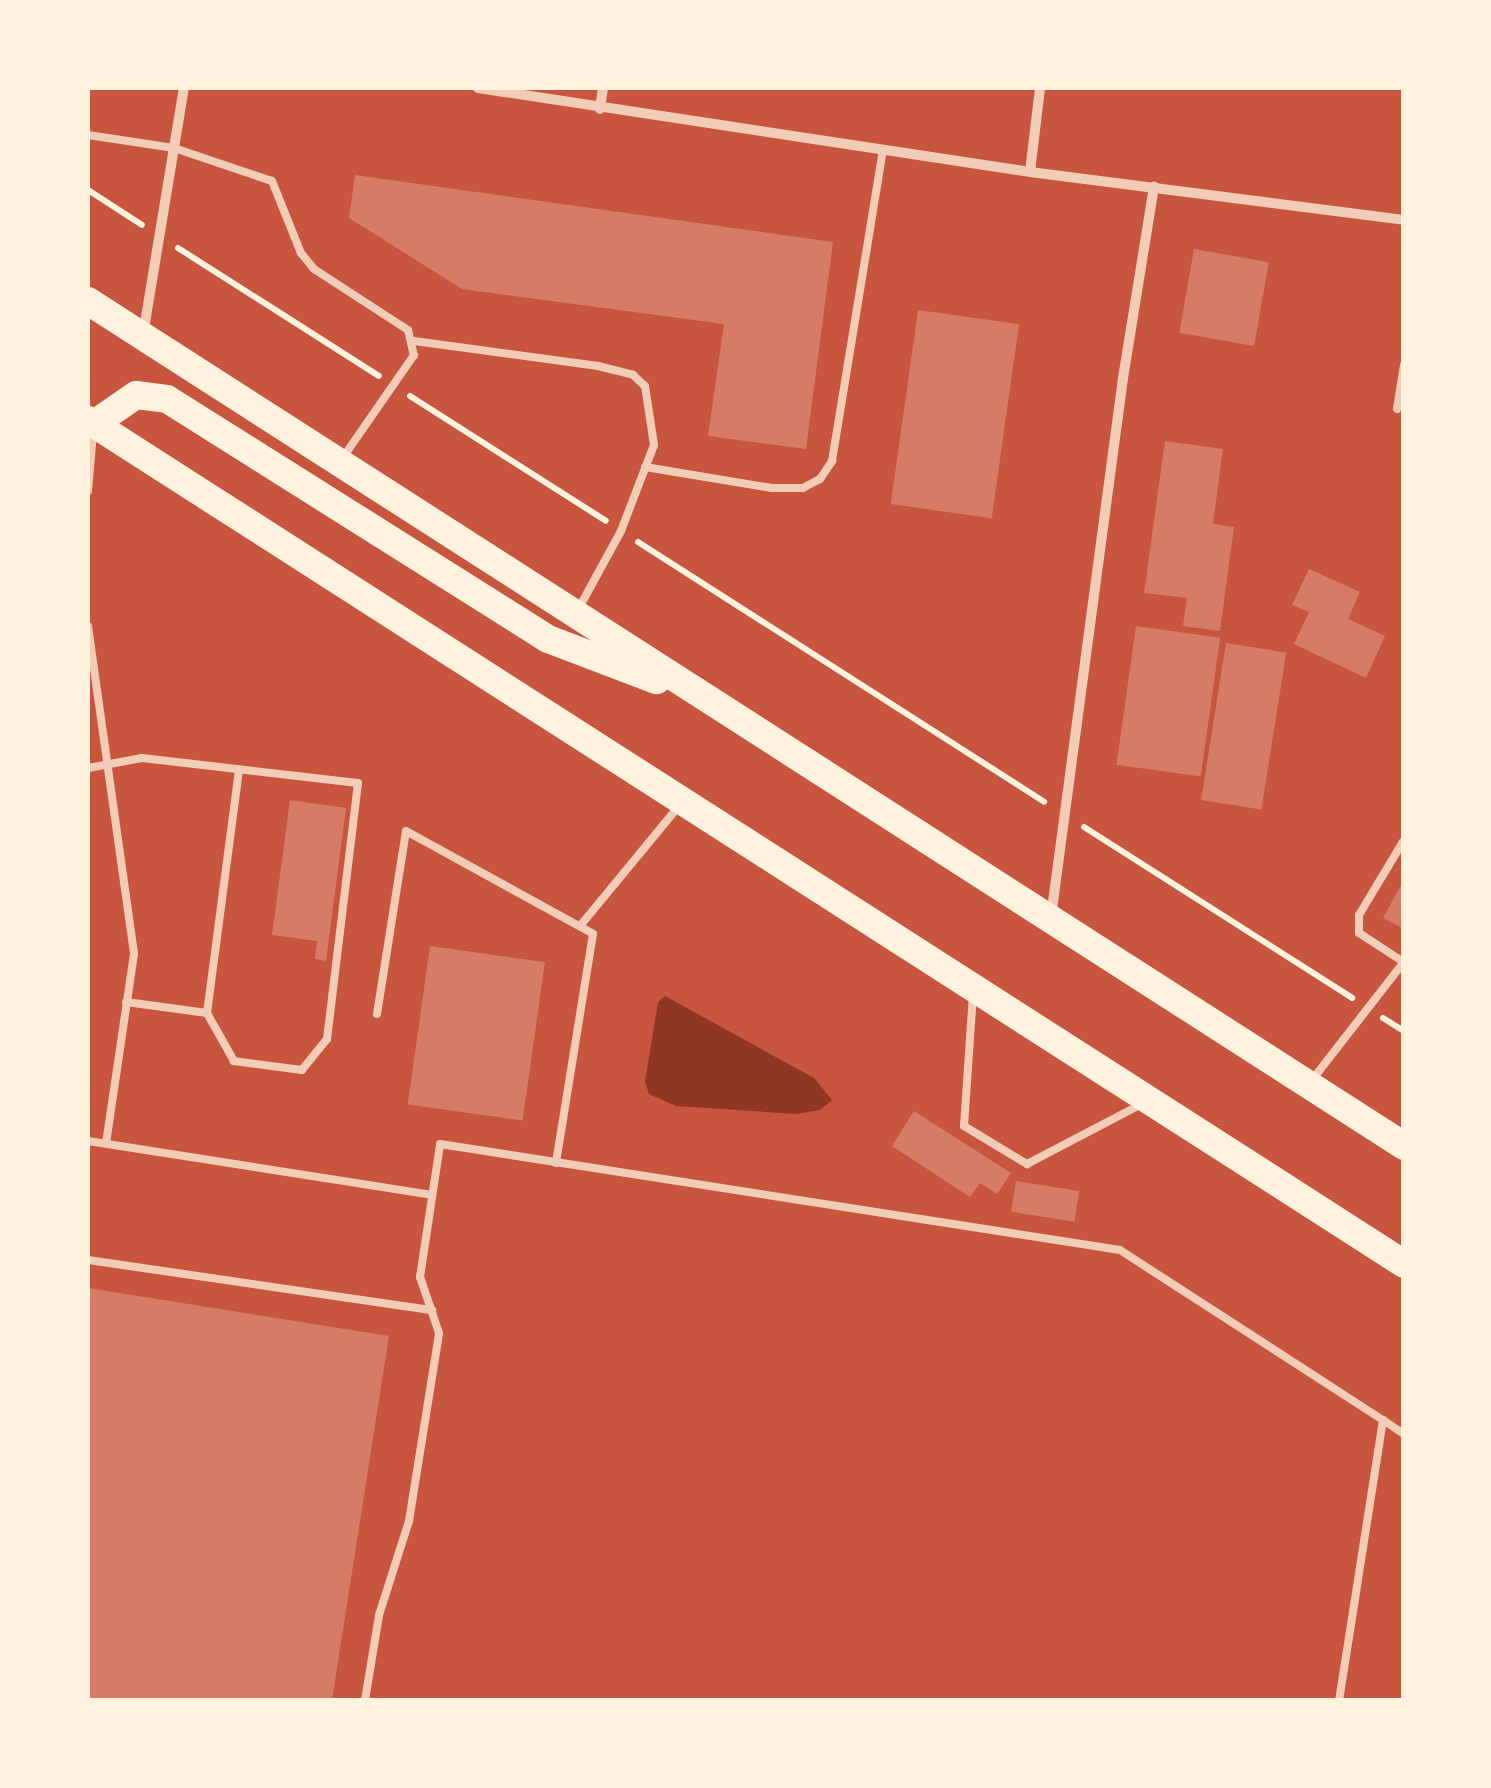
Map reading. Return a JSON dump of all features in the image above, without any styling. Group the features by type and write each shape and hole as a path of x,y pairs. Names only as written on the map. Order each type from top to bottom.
{"highway":[{"path":"88,301 1404,1146"},
{"path":"714,702 548,639 167,399 136,396 91,422 1404,1264"}],"street":[{"path":"143,336 184,88"},
{"path":"478,88 1030,172 1404,220"},
{"path":"600,109 603,88"},
{"path":"1030,172 1040,88"},
{"path":"1051,919 1154,186"}],"lane":[{"path":"88,135 174,148 272,181 302,252 314,269 408,330 414,341 414,355 340,462"},
{"path":"646,467 772,488 803,488 820,480 832,461 882,150"},
{"path":"414,341 632,374 645,386 652,409 654,445 621,531 576,614"},
{"path":"1396,409 1404,365"},
{"path":"88,491 91,422"},
{"path":"88,626 134,954 106,1144"},
{"path":"88,768 142,758 239,769 358,783 327,1039 302,1070 234,1061 207,1013 239,769"},
{"path":"580,926 681,803"},
{"path":"376,1014 406,831 593,934 556,1163"},
{"path":"1309,1085 1403,961 1359,933 1358,915 1404,840"},
{"path":"974,990 964,1126 1027,1164 1148,1101"},
{"path":"126,1002 207,1013"},
{"path":"88,1140 432,1194"},
{"path":"364,1700 378,1615 409,1521 439,1333 420,1277 440,1144 1120,1250 1404,1434"},
{"path":"88,1260 432,1310"},
{"path":"1339,1700 1383,1420"}],"path":[{"path":"88,190 1404,1031"}],"shaded area":[{"path":"665,996 814,1078 832,1100 820,1110 796,1114 676,1106 649,1094 645,1082 658,1002"}],"building":[{"path":"355,175 833,242 806,449 708,436 724,324 462,289 349,218"},
{"path":"1194,249 1269,262 1254,346 1179,333"},
{"path":"918,310 1019,324 992,518 891,504"},
{"path":"1165,441 1223,449 1213,524 1234,527 1220,631 1183,626 1187,598 1144,593"},
{"path":"1309,569 1360,592 1348,619 1385,636 1366,678 1294,644 1309,612 1292,605"},
{"path":"1136,626 1220,638 1201,776 1117,765"},
{"path":"1226,643 1286,653 1261,810 1201,800"},
{"path":"290,800 346,808 326,961 315,959 317,941 272,935"},
{"path":"1404,880 1404,929 1383,918"},
{"path":"430,946 545,962 523,1121 408,1104"},
{"path":"914,1111 1011,1173 997,1194 980,1183 970,1197 892,1146"},
{"path":"1016,1181 1079,1191 1074,1222 1011,1212"},
{"path":"88,1288 389,1336 332,1700 88,1700"}]}
